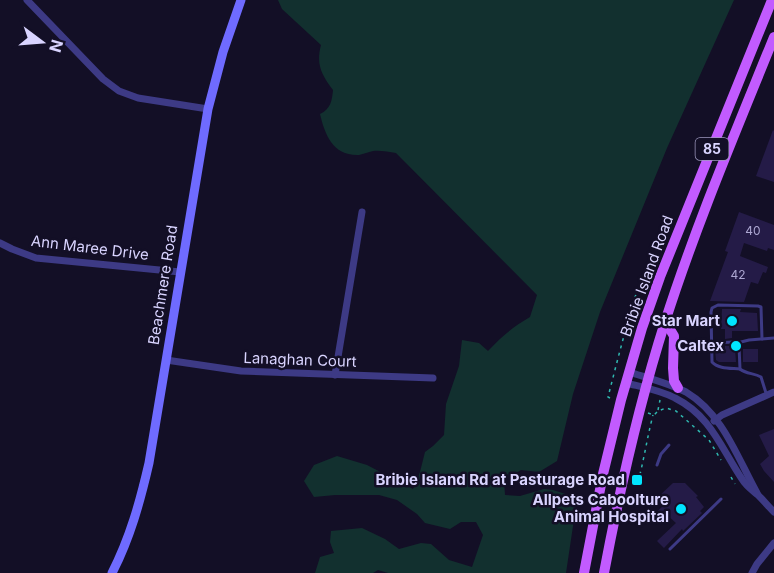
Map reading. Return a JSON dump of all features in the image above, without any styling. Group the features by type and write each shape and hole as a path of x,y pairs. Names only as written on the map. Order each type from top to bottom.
{"main road":[{"name":"Beachmere Road","path":"112,573 129,538 149,463 208,109 223,52 241,0"},
{"name":"Bribie Island Road","path":"584,573 601,482 627,378 660,277 772,0"},
{"name":"Bribie Island Road","path":"604,573 628,453 665,321 691,245 774,37"},
{"path":"665,321 674,336 673,368 674,381 678,388"}],"street":[{"path":"27,0 103,79 119,91 138,98 208,109"},
{"path":"335,375 362,212"},
{"name":"Ann Maree Drive","path":"0,243 36,258 180,272"},
{"name":"Lanaghan Court","path":"166,360 241,372 433,378"},
{"path":"627,378 678,388 693,397 717,419 724,429 758,495"},
{"path":"646,383 681,401 709,425 743,481 774,512"},
{"path":"709,425 722,415 770,394"},
{"path":"752,573 774,543"}],"lane":[{"path":"762,339 761,307 718,305 712,308 711,343 714,365 756,374 761,377 770,394"},
{"path":"740,369 741,342 774,338"},
{"path":"711,343 734,342 740,346"},
{"path":"657,465 661,454 669,446"},
{"path":"670,549 721,498"}],"path":[{"path":"639,482 646,442 654,415"}],"green space":[{"path":"278,0 734,0 667,148 600,312 573,394 557,461 539,472 521,470 504,480 505,495 520,496 544,489 572,496 576,506 566,573 388,573 378,570 373,573 315,573 320,557 334,553 330,542 331,531 362,528 399,549 421,543 431,544 449,560 472,567 483,535 476,522 461,522 450,529 425,523 417,514 397,500 379,495 314,497 304,481 314,465 337,456 367,465 413,489 425,452 444,435 446,404 459,366 462,340 479,343 488,351 508,332 530,317 537,295 396,153 371,151 359,155 350,154 343,152 332,143 320,114 329,107 333,90 321,69 319,58 321,45 282,9"}],"building":[{"path":"774,131 774,182 756,176"},
{"path":"739,212 774,225 774,250 768,248 767,251 744,243 740,256 768,267 766,273 763,272 758,284 751,282 744,302 710,301 728,252 725,251"},
{"path":"722,309 741,309 740,312 757,313 758,331 732,331 732,338 725,339 725,329 721,329"},
{"path":"725,346 732,346 732,349 735,349 736,362 716,360 715,349 725,349"},
{"path":"743,349 758,349 758,362 743,362"},
{"path":"774,429 774,482 760,464 769,456 759,435"},
{"name":"Allpets Caboolture Animal Hospital","path":"673,483 685,483 698,496 696,497 704,507 700,511 702,513 664,548 657,541 676,523 666,514 659,521 653,515 662,507 657,498"}],"place":[{"name":"Star Mart","path":"732,321"},
{"name":"Caltex","path":"736,346"},
{"name":"Bribie Island Rd at Pasturage Road","path":"637,480"},
{"name":"Allpets Caboolture Animal Hospital","path":"681,509"}]}
